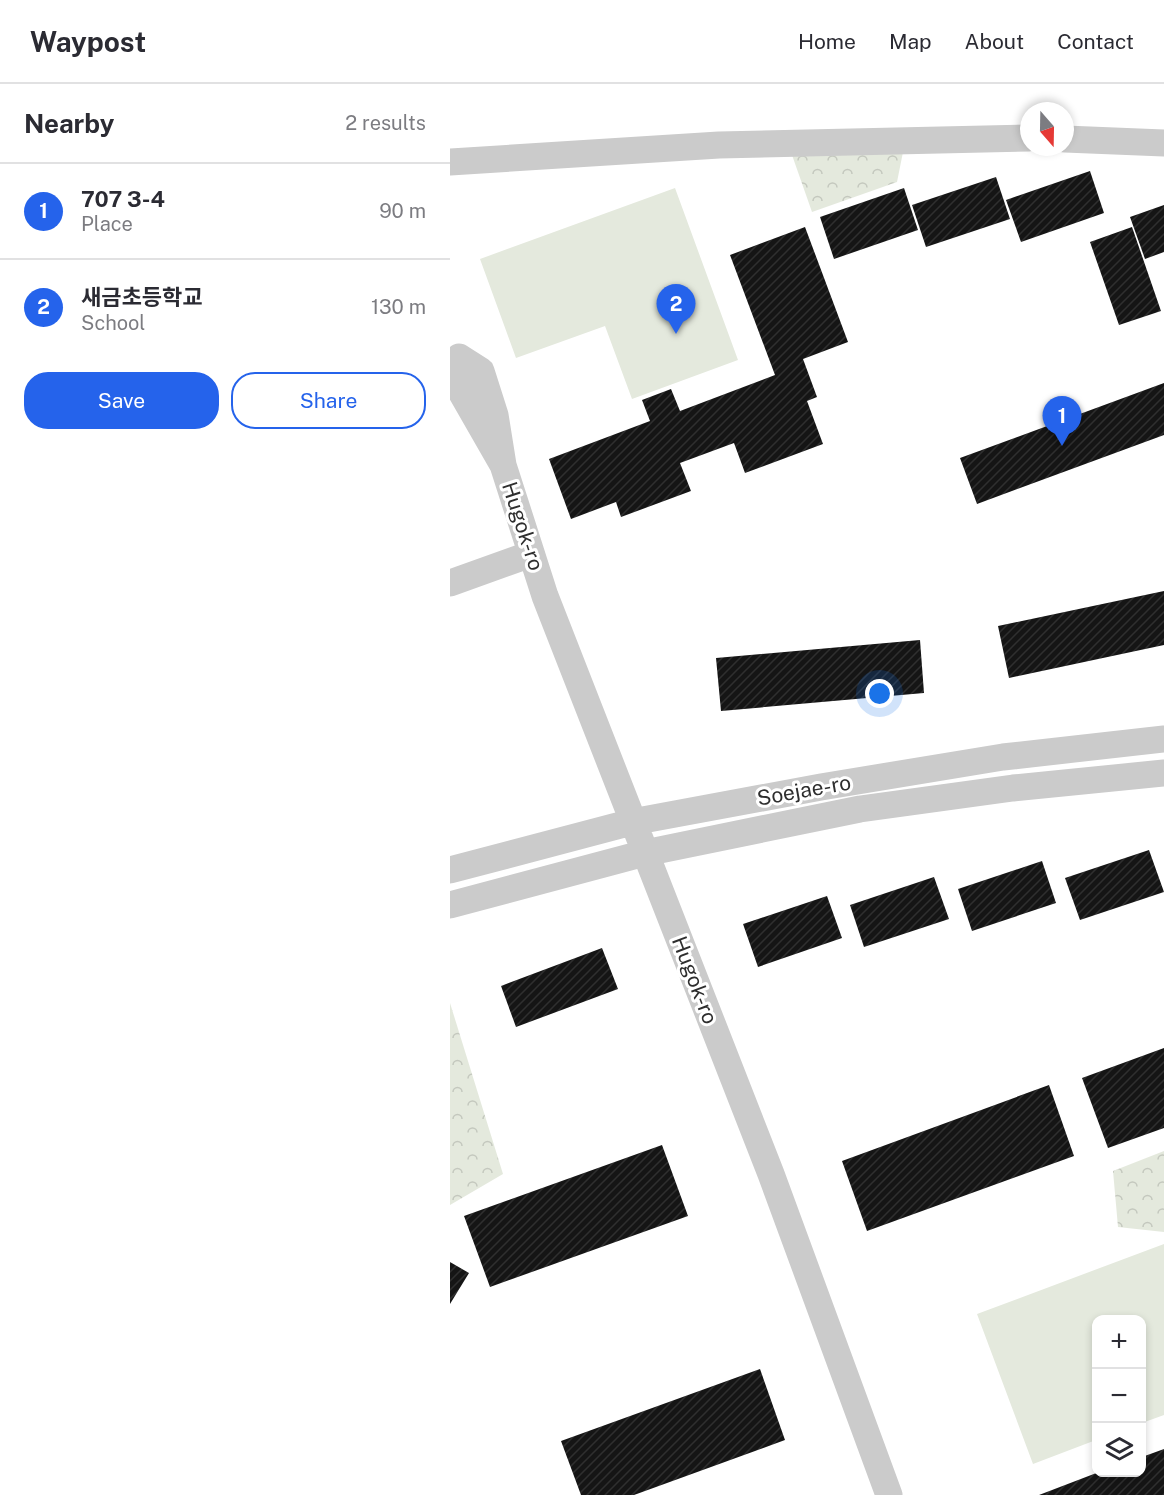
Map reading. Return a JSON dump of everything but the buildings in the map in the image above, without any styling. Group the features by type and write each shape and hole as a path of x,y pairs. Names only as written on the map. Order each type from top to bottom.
{"street":[{"path":"450,162 718,145 1020,138"},
{"path":"1074,139 1164,143"},
{"name":"Hugok-ro","path":"503,465 545,596 771,1174 889,1495"},
{"path":"450,583 531,554"},
{"name":"Soejae-ro","path":"450,870 632,822 821,787 1003,757 1164,739"},
{"name":"Soejae-ro","path":"450,905 645,853 860,809 1013,788 1164,773"}],"green space":[{"path":"903,152 897,182 812,212 792,155"},
{"path":"675,188 738,360 632,399 605,326 516,358 480,259"},
{"path":"450,1003 503,1174 450,1205"},
{"path":"1164,1151 1164,1232 1118,1227 1113,1171"},
{"path":"1164,1244 1164,1415 1146,1422 1146,1315 1092,1315 1092,1442 1033,1464 977,1314"}],"place":[{"name":"새금초등학교","path":"676,334"},
{"name":"707 3-4","path":"1062,446"}]}
